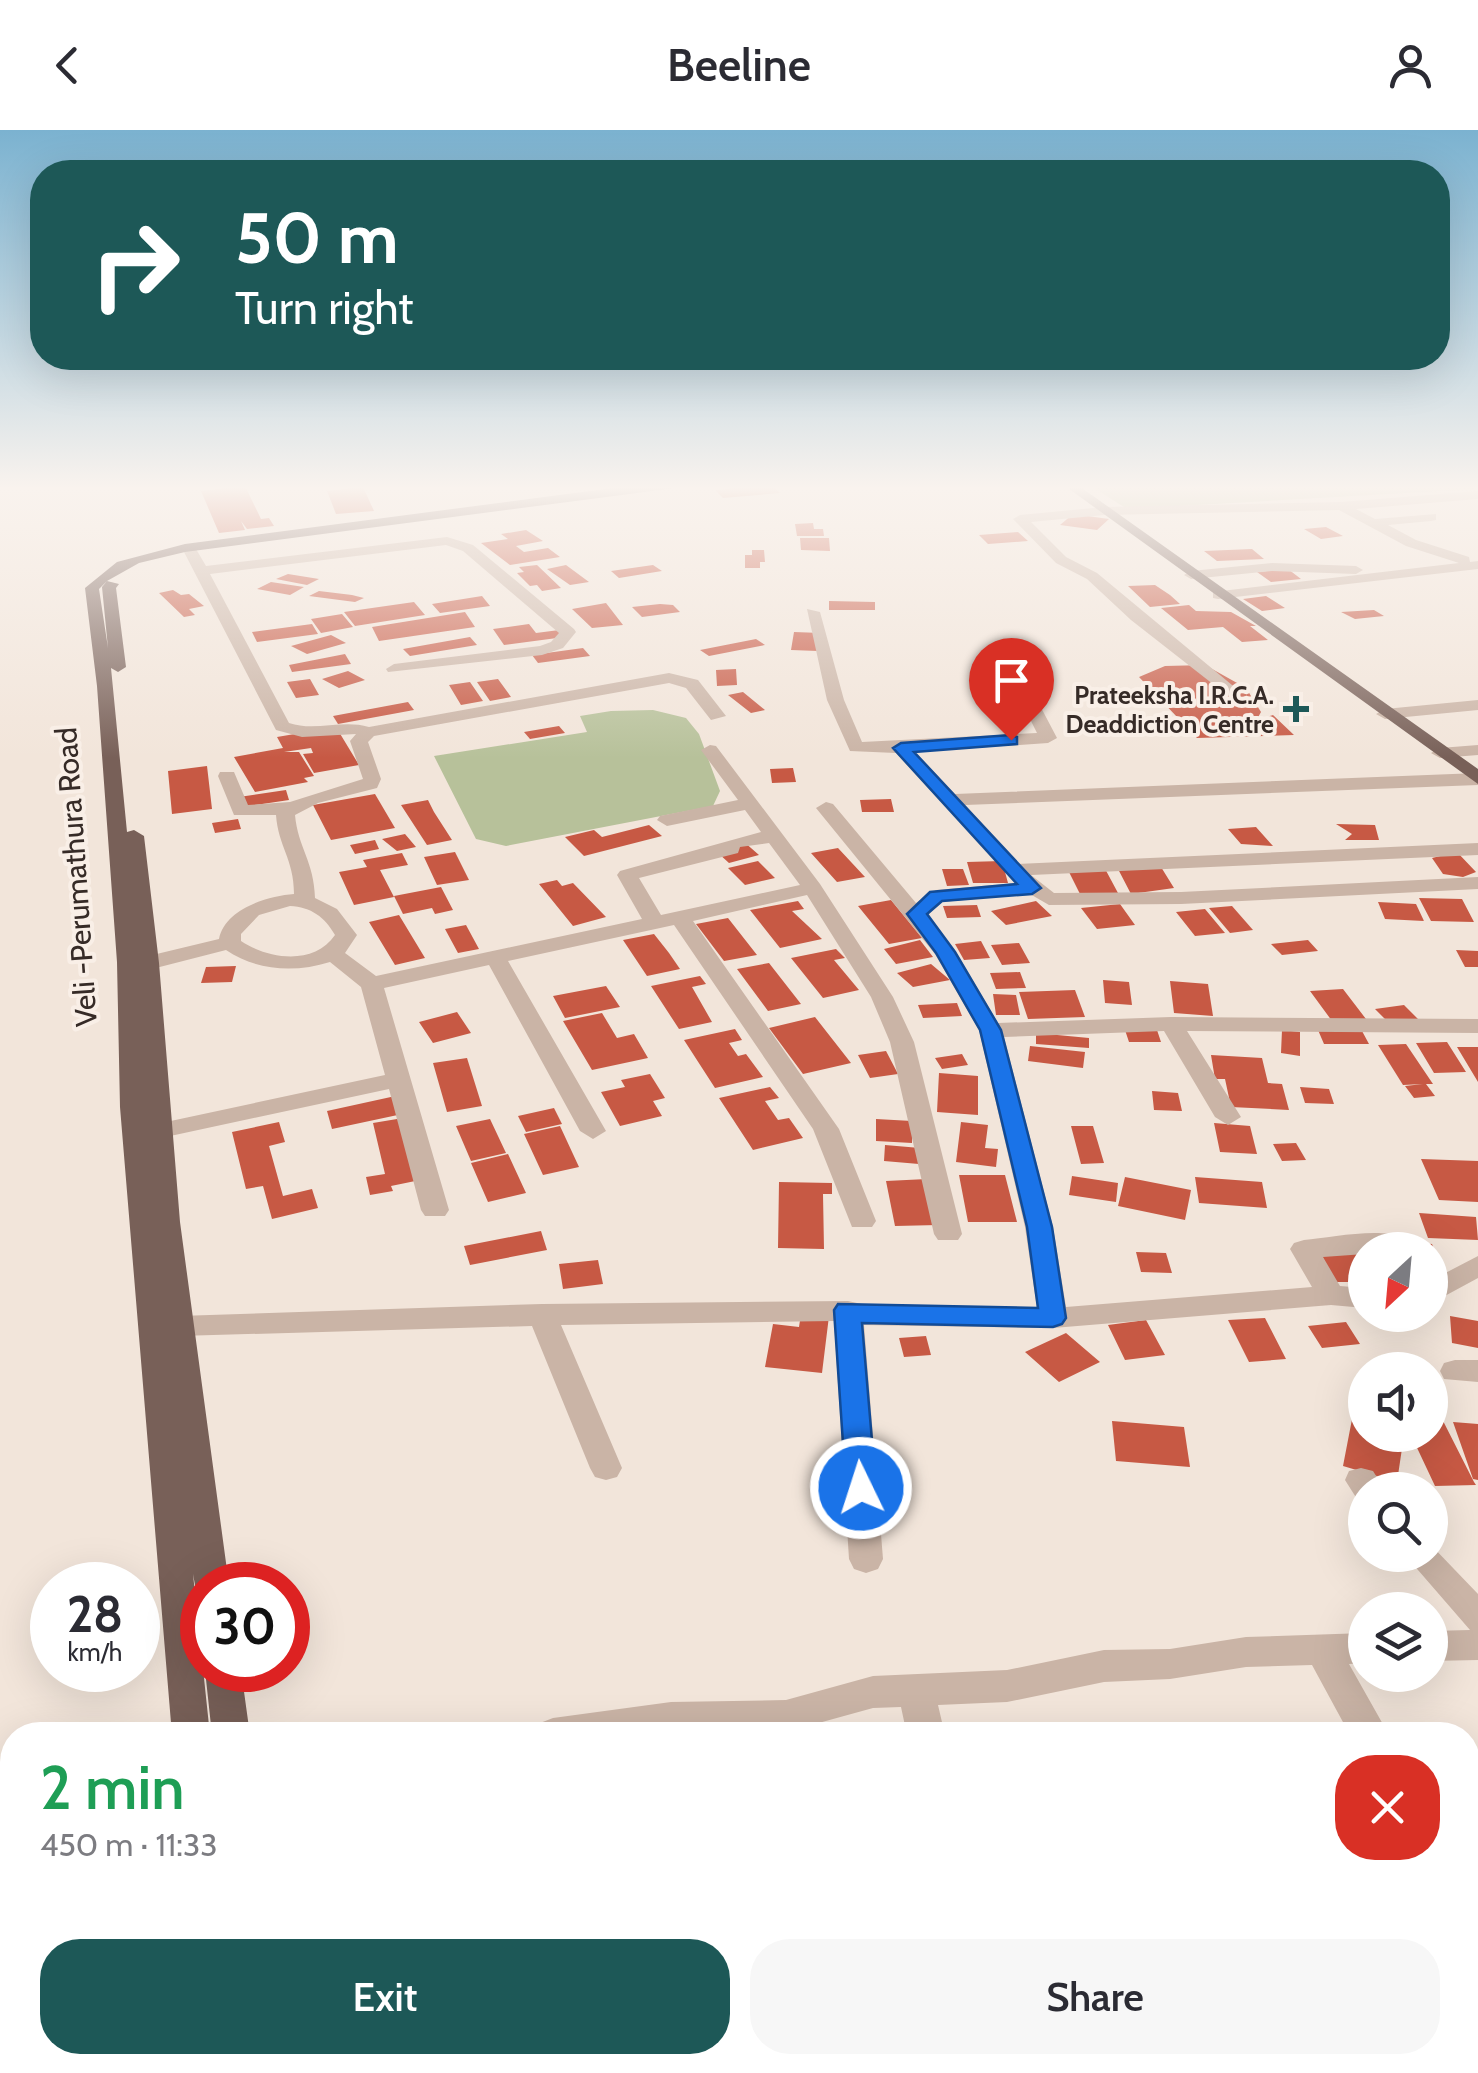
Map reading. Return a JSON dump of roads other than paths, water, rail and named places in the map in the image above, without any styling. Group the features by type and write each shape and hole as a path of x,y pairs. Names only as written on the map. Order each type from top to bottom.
{"main road":[{"name":"Veli -Perumathura Road","path":"104,577 92,588 105,686 128,962 133,1107 191,1722"},
{"path":"122,577 108,587 148,963 179,1326 209,1562"},
{"path":"1193,577 1308,654 1384,714 1478,778"},
{"path":"226,1692 229,1722"}],"street":[{"path":"204,577 282,726 294,732 363,732 668,678 692,684 717,716"},
{"path":"394,669 558,645 568,632 498,577"},
{"path":"1093,577 1232,694"},
{"path":"1218,595 1381,577"},
{"path":"812,612 838,696 843,728 856,747 901,748 1048,738 1010,663"},
{"path":"1137,641 1164,640"},
{"path":"1384,714 1478,705"},
{"path":"227,776 241,811 290,808 370,784 359,741 363,732"},
{"path":"901,748 1012,870 1049,899 1181,898 1478,883"},
{"path":"710,750 813,888 882,997 902,1042 948,1234"},
{"path":"1440,753 1478,750"},
{"path":"950,800 1478,778"},
{"path":"667,820 750,803"},
{"path":"290,808 283,820 304,868 305,900"},
{"path":"826,808 917,914 945,952 991,1030 1040,1227 1053,1318"},
{"path":"775,838 751,838 726,845 731,849 627,875 667,919 826,1129 862,1221"},
{"path":"1012,870 1478,848"},
{"path":"372,984 813,888"},
{"path":"917,914 936,896 1032,888"},
{"path":"305,900 325,908 346,935 333,954 311,961 287,962 242,954 230,943 230,933 252,912 272,903 305,900"},
{"path":"148,963 230,943"},
{"path":"333,954 372,984 435,1210"},
{"path":"495,957 593,1131"},
{"path":"991,1030 1171,1024 1478,1026"},
{"path":"1171,1024 1228,1117"},
{"path":"161,1130 398,1079"},
{"path":"1331,1295 1304,1249 1348,1246"},
{"path":"1448,1283 1478,1265"},
{"path":"179,1326 542,1314 848,1310 866,1315 1053,1318 1348,1296"},
{"path":"848,1310 866,1559"},
{"path":"542,1314 606,1468"},
{"path":"1437,1572 1478,1618"},
{"path":"1448,1646 1478,1645"},
{"path":"643,1722 786,1716 873,1692 1007,1686 1104,1666 1170,1664 1246,1652 1348,1649"},
{"path":"1322,1650 1363,1722"},
{"path":"916,1690 923,1722"}],"place":[{"name":"Prateeksha I.R.C.A. Deaddiction Centre","path":"1296,709"}]}
